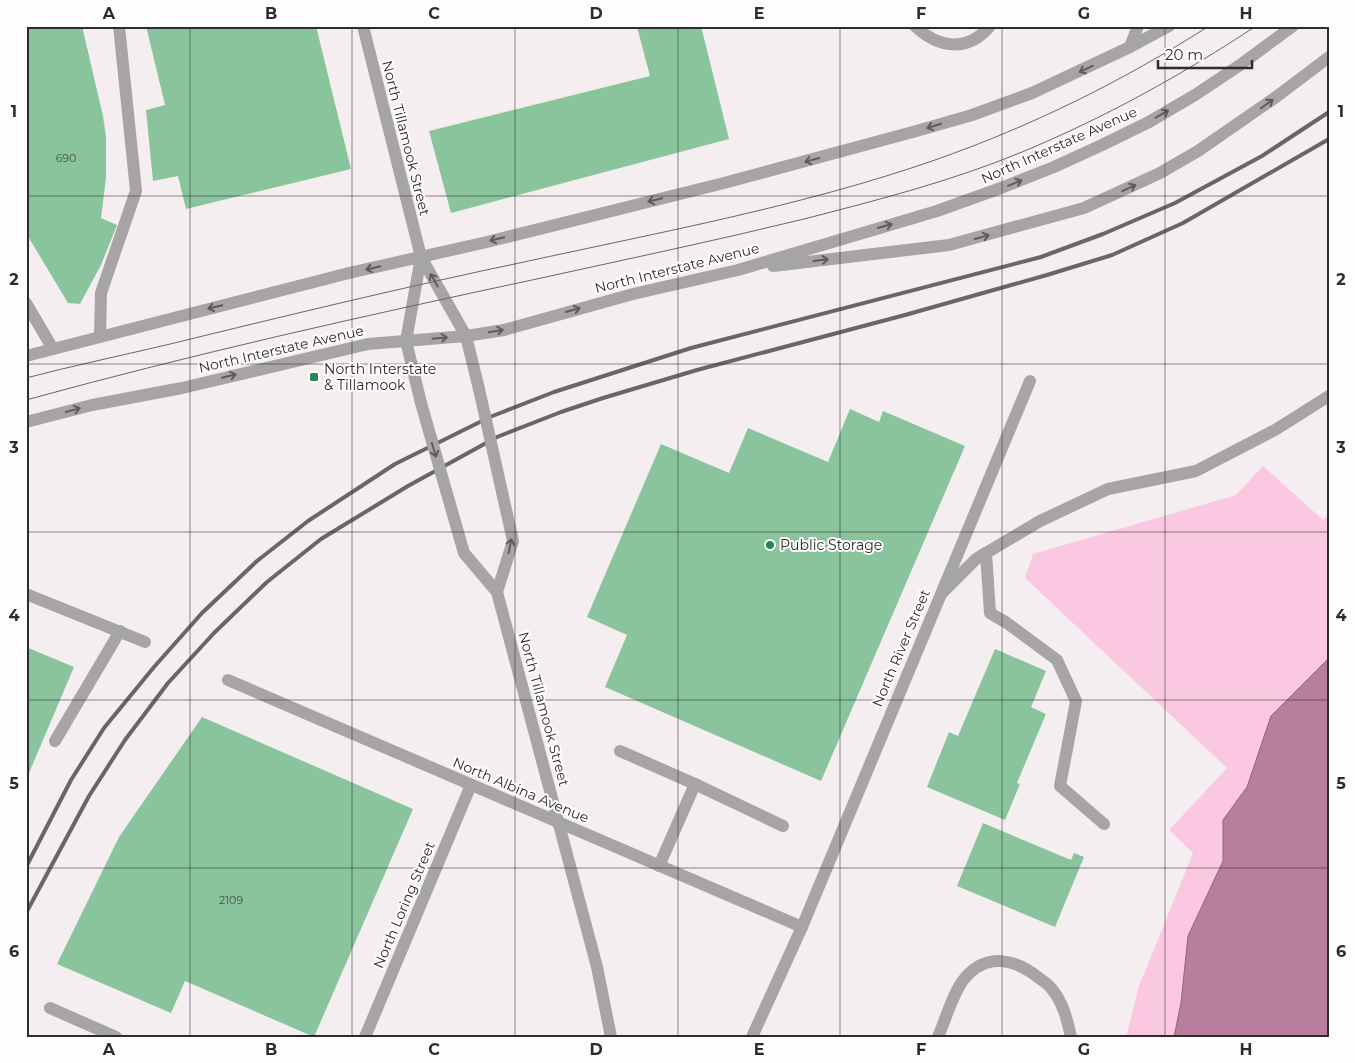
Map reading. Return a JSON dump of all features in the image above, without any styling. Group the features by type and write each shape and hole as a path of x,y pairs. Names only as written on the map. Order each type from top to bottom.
{"street":[{"path":"100,337 102,293 136,191 119,26"},
{"name":"North Tillamook Street","path":"363,26 420,257 466,336 479,389 513,540 497,592"},
{"path":"915,26 926,36 940,43 955,45 970,42 984,34 990,26"},
{"path":"1130,48 1138,26"},
{"path":"26,356 349,273 724,183 929,128 1032,93 1130,48 1169,26"},
{"name":"North Interstate Avenue","path":"26,422 92,405 182,388 358,346 466,336 504,330 633,294 738,270 937,211 1054,167 1149,122 1195,95 1240,65 1293,26"},
{"path":"738,270 949,245 1084,208 1160,173 1198,151 1276,97 1329,57"},
{"name":"North Tillamook Street","path":"420,257 406,341 420,403 464,553 497,592 598,967 612,1037"},
{"path":"26,303 53,349"},
{"name":"North River Street","path":"752,1037 802,927 1030,381"},
{"path":"940,595 976,559 1040,521 1108,488 1196,471 1275,430 1329,396"},
{"path":"986,553 990,613 1007,623 1057,660 1076,701 1060,786 1104,824"},
{"path":"26,594 145,642"},
{"path":"55,741 120,631"},
{"name":"North Albina Avenue","path":"228,680 802,927"},
{"path":"620,751 783,826"},
{"path":"660,866 695,784"},
{"name":"North Loring Street","path":"365,1037 471,785"},
{"path":"938,1037 964,979 975,968 988,962 1004,960 1029,970 1050,987 1065,1010 1071,1037"},
{"path":"50,1008 116,1037"}],"shaded area":[{"path":"1263,466 1323,520 1329,514 1329,658 1271,716 1247,787 1223,820 1223,861 1188,936 1181,1003 1174,1037 1126,1037 1139,986 1193,853 1169,830 1227,768 1025,578 1033,554 1236,495"},
{"path":"1329,658 1329,1037 1174,1037 1181,1003 1188,936 1223,861 1223,820 1247,787 1271,716"}],"building":[{"path":"26,26 82,26 103,116 106,137 106,178 101,218 117,225 101,265 80,304 68,303 26,233"},
{"path":"146,26 316,26 351,169 186,209 178,176 153,181 146,110 165,105"},
{"path":"701,26 729,139 451,213 429,131 650,76 637,27"},
{"name":"Public Storage","path":"850,409 879,422 883,411 965,446 821,781 605,687 627,635 587,617 661,444 729,473 748,428 828,462"},
{"path":"26,647 74,667 26,780"},
{"path":"995,649 1046,671 1031,707 1046,714 1017,783 1020,784 1005,820 927,787 949,732 958,736"},
{"path":"202,717 413,809 314,1037 185,981 171,1013 57,964 119,837"},
{"path":"983,823 1071,860 1074,853 1084,857 1055,927 957,886"}],"tram line":[{"path":"26,378 389,292 783,205 885,176 971,147 1042,117 1110,84 1209,26"},
{"path":"26,400 278,336 736,235 859,205 914,189 996,162 1083,125 1142,95 1200,62 1256,26"}],"railway":[{"path":"26,867 71,780 104,728 154,667 202,613 257,561 308,521 395,464 490,417 554,392 691,348 1041,257 1103,234 1175,203 1262,156 1329,112"},
{"path":"26,913 89,796 125,740 168,683 214,633 267,582 321,539 408,486 497,437 603,398 697,370 905,315 1112,255 1183,223 1329,139"}],"place":[{"name":"North Interstate & Tillamook","path":"314,377"},
{"name":"Public Storage","path":"770,545"}]}
